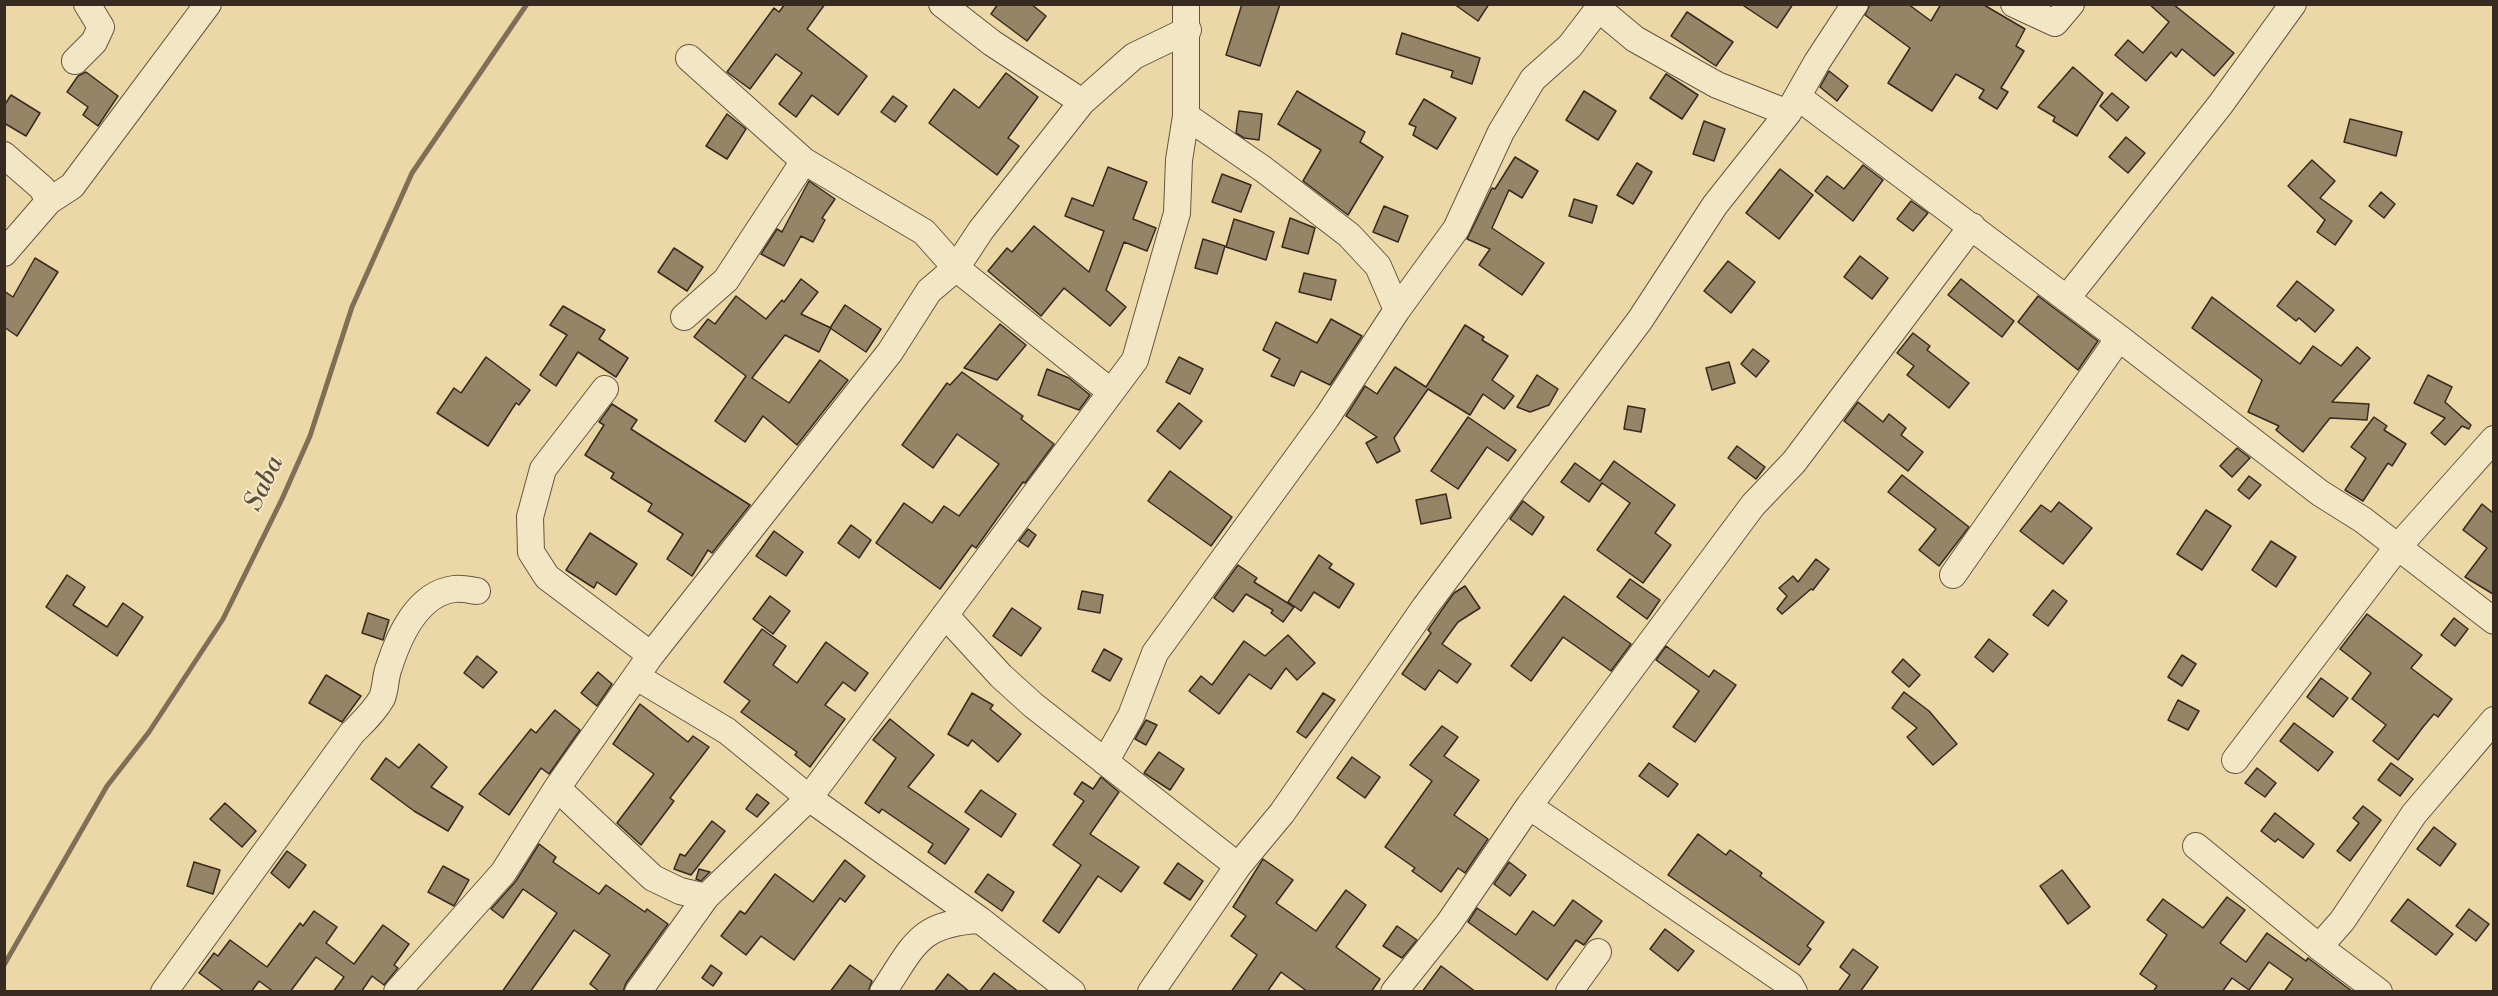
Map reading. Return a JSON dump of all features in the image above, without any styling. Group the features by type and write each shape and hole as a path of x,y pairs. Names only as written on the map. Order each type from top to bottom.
{"street":[{"path":"75,62 94,42 101,27 87,4"},
{"path":"4,253 49,201 72,186 208,4"},
{"path":"942,4 992,44 1082,102"},
{"path":"638,992 706,897 809,798 1135,360 1177,213 1179,160 1186,116 1188,30 1186,4"},
{"path":"1151,992 1238,866 1282,813 1425,607 1640,320 1715,206 1793,105 1817,62 1855,4"},
{"path":"2014,4 2055,23 2072,4"},
{"path":"2067,298 2220,105 2293,4"},
{"path":"1105,762 1131,716 1155,653 1326,417 1397,310 1456,229 1501,132 1533,79 1570,46 1600,7 1635,39 1717,85 1793,105 1972,226 2320,493 2363,520 2396,549 2493,621"},
{"path":"397,992 503,873 557,788 651,655 890,352 929,291 956,268 981,230 1082,102 1134,56 1188,30"},
{"path":"689,58 804,161 924,232 956,268 1111,392"},
{"path":"1186,116 1263,169 1349,235 1378,266 1397,310"},
{"path":"4,155 42,188 49,201"},
{"path":"684,317 726,280 804,161"},
{"path":"1394,992 1449,923 1529,806 1753,505 1794,462 1972,226"},
{"path":"1953,575 2119,338"},
{"path":"605,389 543,469 530,517 531,552 547,577 651,655"},
{"path":"2235,760 2396,549 2493,439"},
{"path":"174,988 352,733 375,711 383,695 388,669 397,645 421,604 435,595 454,588 477,591"},
{"path":"945,615 1000,676 1238,866"},
{"path":"637,677 727,731 809,798 980,920 1072,992"},
{"path":"2319,947 2342,921 2414,814 2493,720"},
{"path":"557,788 653,878 680,891 706,897"},
{"path":"1529,806 1790,986 1794,992"},
{"path":"2196,846 2319,947 2379,992"},
{"path":"883,992 915,945 933,928 955,921 980,920"},
{"path":"1569,992 1598,952"}],"building":[{"path":"785,4 825,4 807,29 867,76 838,115 812,95 796,117 779,104 802,73 776,54 750,89 727,72 774,8 779,12"},
{"path":"998,4 1031,4 1046,16 1027,41 991,14"},
{"path":"1242,4 1280,4 1260,66 1226,55"},
{"path":"1454,4 1489,4 1478,21"},
{"path":"1741,4 1793,4 1777,28"},
{"path":"1870,4 1908,4 1931,21 1941,4 1984,5 2025,29 2016,46 2024,51 2001,88 2008,92 1997,109 1979,98 1984,90 1956,74 1932,111 1888,83 1910,48 1865,15"},
{"path":"2149,4 2173,4 2234,53 2214,76 2182,49 2176,57 2171,52 2146,81 2115,55 2128,40 2143,53 2169,22"},
{"path":"1687,12 1733,42 1716,66 1671,36"},
{"path":"1402,33 1480,58 1472,84 1451,77 1453,71 1396,54"},
{"path":"2073,67 2103,93 2077,136 2053,121 2055,117 2038,107"},
{"path":"1829,71 1848,86 1837,101 1820,87"},
{"path":"86,72 118,96 98,126 83,115 88,107 67,92 78,76"},
{"path":"1006,73 1038,97 1008,138 1019,146 997,175 929,123 954,89 979,108"},
{"path":"1666,74 1698,95 1682,119 1650,98"},
{"path":"1297,91 1365,132 1360,142 1383,157 1348,215 1303,181 1321,150 1278,124"},
{"path":"1584,91 1616,111 1598,140 1566,120"},
{"path":"2112,93 2129,107 2117,121 2100,106"},
{"path":"11,95 40,113 26,136 4,123 4,106"},
{"path":"893,96 907,106 895,122 881,112"},
{"path":"1424,99 1456,118 1437,149 1413,135 1416,127 1409,124"},
{"path":"1239,111 1262,114 1259,140 1244,138 1236,133"},
{"path":"727,114 746,129 727,159 706,146"},
{"path":"2350,119 2402,132 2396,156 2344,142"},
{"path":"1704,121 1725,129 1714,161 1693,154"},
{"path":"2126,137 2145,153 2128,173 2109,157"},
{"path":"1515,157 1538,171 1522,198 1509,190 1492,228 1544,263 1522,295 1479,265 1490,249 1467,239 1492,188 1495,189"},
{"path":"2312,160 2335,181 2320,198 2352,221 2335,245 2317,232 2325,220 2288,186"},
{"path":"1637,163 1652,172 1633,204 1617,195"},
{"path":"1863,165 1883,180 1853,221 1815,191 1827,176 1844,189"},
{"path":"1108,167 1147,182 1133,219 1156,228 1147,251 1124,242 1106,290 1126,307 1110,326 1064,288 1041,316 988,271 1007,248 1012,252 1034,226 1089,272 1104,231 1065,216 1072,198 1093,206"},
{"path":"1780,169 1813,195 1779,239 1746,213"},
{"path":"1222,174 1251,185 1241,212 1212,202"},
{"path":"809,181 835,199 822,218 825,220 813,242 801,236 784,266 761,254 777,229 782,232"},
{"path":"2381,192 2395,204 2384,218 2369,206"},
{"path":"1574,199 1597,206 1592,223 1569,216"},
{"path":"1911,201 1928,213 1913,231 1897,219"},
{"path":"1384,206 1408,216 1398,242 1373,232"},
{"path":"1290,218 1315,228 1308,254 1282,247"},
{"path":"1234,219 1274,232 1266,260 1226,247"},
{"path":"1203,239 1225,246 1217,274 1195,268"},
{"path":"674,248 703,267 687,291 658,272"},
{"path":"1860,256 1888,278 1872,299 1844,277"},
{"path":"35,258 58,272 17,336 4,327 4,291 13,297"},
{"path":"1728,261 1755,282 1731,313 1704,291"},
{"path":"1304,273 1336,280 1331,300 1299,292"},
{"path":"801,279 818,292 801,314 831,328 819,352 785,335 752,378 789,403 820,360 848,380 797,445 763,416 745,442 715,421 746,376 694,337 708,319 715,324 736,296 766,319 782,300 784,302"},
{"path":"1961,279 2014,321 2002,337 1948,295"},
{"path":"2297,281 2334,310 2315,332 2299,318 2296,321 2277,306"},
{"path":"2038,296 2098,341 2078,370 2018,322"},
{"path":"2212,297 2300,364 2313,346 2341,366 2357,347 2370,358 2332,402 2369,404 2367,420 2330,418 2303,452 2276,430 2279,426 2248,412 2262,380 2192,328"},
{"path":"845,305 881,329 866,352 830,328"},
{"path":"563,306 605,330 599,339 628,358 616,377 578,352 556,386 540,375 567,335 550,325"},
{"path":"1331,319 1362,336 1330,385 1301,371 1294,386 1271,376 1280,359 1263,350 1276,322 1317,343"},
{"path":"1000,324 1026,345 997,380 964,368"},
{"path":"1465,325 1484,337 1482,340 1508,356 1492,380 1514,396 1504,409 1483,394 1470,415 1428,389 1394,438 1400,451 1377,463 1366,443 1377,437 1346,416 1365,386 1377,394 1395,367 1426,387"},
{"path":"1913,333 1930,346 1927,350 1969,383 1949,408 1907,375 1914,366 1897,353"},
{"path":"1753,349 1769,361 1756,377 1741,364"},
{"path":"486,357 530,390 519,405 516,403 488,446 437,413 454,388 461,393"},
{"path":"1179,357 1203,369 1190,394 1166,382"},
{"path":"1729,362 1735,383 1712,390 1706,368"},
{"path":"1047,369 1069,378 1090,395 1079,410 1038,395"},
{"path":"962,372 1023,416 1021,419 1054,444 1025,483 1023,482 976,548 972,545 940,589 876,543 904,503 932,523 944,506 959,516 999,464 957,434 933,468 902,445 947,383 950,385"},
{"path":"1537,375 1558,389 1549,405 1530,412 1517,407"},
{"path":"2428,375 2452,387 2445,402 2471,425 2469,429 2462,426 2445,445 2431,433 2445,418 2414,403"},
{"path":"1858,402 1883,422 1889,414 1906,428 1901,435 1923,452 1908,471 1844,421"},
{"path":"1179,403 1202,421 1180,449 1157,431"},
{"path":"612,404 637,420 631,429 750,505 712,553 708,550 692,576 667,559 683,534 648,511 652,504 611,478 614,473 585,455 604,425 599,422"},
{"path":"1628,406 1645,409 1641,432 1624,429"},
{"path":"1468,417 1516,450 1508,461 1487,447 1458,489 1431,471"},
{"path":"2374,417 2387,426 2384,430 2406,444 2392,466 2388,463 2363,501 2345,490 2366,458 2351,447"},
{"path":"1737,446 1765,467 1756,479 1728,458"},
{"path":"2237,448 2250,458 2232,477 2220,466"},
{"path":"1614,461 1675,505 1655,533 1671,545 1643,583 1597,550 1630,503 1602,483 1589,502 1561,482 1575,463 1600,481"},
{"path":"1170,471 1232,517 1211,546 1148,501"},
{"path":"1902,475 1969,527 1939,566 1919,550 1936,529 1888,492"},
{"path":"2249,476 2261,485 2249,499 2238,490"},
{"path":"1446,494 1451,518 1421,524 1416,500"},
{"path":"1523,501 1544,517 1532,535 1510,519"},
{"path":"2059,502 2092,528 2063,564 2020,531 2041,505 2051,512"},
{"path":"2482,504 2493,513 2493,594 2465,577 2487,548 2463,530"},
{"path":"2206,510 2231,526 2202,570 2177,554"},
{"path":"851,525 871,540 859,558 838,543"},
{"path":"1028,529 1036,535 1028,547 1019,541"},
{"path":"774,531 803,552 786,576 756,556"},
{"path":"590,533 637,564 616,595 597,582 594,588 566,570"},
{"path":"2271,541 2296,557 2276,587 2252,570"},
{"path":"1319,555 1332,564 1329,568 1354,584 1339,608 1314,592 1301,611 1288,602"},
{"path":"1816,559 1829,569 1813,590 1811,589 1782,614 1777,609 1787,596 1779,588 1793,576 1798,582"},
{"path":"1238,565 1257,578 1254,582 1294,607 1283,622 1271,613 1273,610 1246,594 1233,612 1214,598"},
{"path":"67,575 85,587 73,605 107,627 123,603 143,617 117,656 46,607"},
{"path":"1630,579 1660,600 1647,619 1617,597"},
{"path":"1465,586 1480,608 1458,622 1442,644 1471,664 1457,683 1439,670 1425,690 1402,674 1431,633 1428,630 1446,604 1454,593"},
{"path":"2053,590 2067,601 2048,626 2033,615"},
{"path":"1082,591 1103,595 1100,613 1078,609"},
{"path":"770,596 790,611 773,634 753,619"},
{"path":"1564,596 1631,644 1611,671 1563,637 1531,681 1511,666"},
{"path":"1012,608 1041,628 1021,656 993,636"},
{"path":"368,613 389,620 383,640 362,633"},
{"path":"2367,614 2422,655 2411,668 2452,699 2438,717 2434,714 2398,760 2373,741 2386,725 2352,699 2371,673 2340,649"},
{"path":"2454,618 2468,629 2455,646 2441,635"},
{"path":"762,629 786,646 773,665 797,683 826,642 868,673 855,691 843,682 825,705 845,719 810,767 795,755 797,752 741,712 750,701 724,682"},
{"path":"1288,635 1315,663 1297,680 1286,668 1271,689 1249,674 1219,714 1189,691 1201,676 1212,685 1244,641 1265,656"},
{"path":"1989,639 2008,654 1993,672 1975,657"},
{"path":"1666,646 1709,677 1714,670 1736,685 1695,742 1673,727 1699,691 1656,660"},
{"path":"1104,649 1122,659 1110,681 1092,671"},
{"path":"2182,655 2196,664 2182,686 2168,677"},
{"path":"477,656 497,672 483,688 464,673"},
{"path":"1903,659 1920,675 1909,687 1892,672"},
{"path":"598,672 612,684 597,706 581,693"},
{"path":"326,675 361,696 342,722 309,703"},
{"path":"2321,678 2348,698 2333,717 2307,697"},
{"path":"1904,692 1929,711 1957,744 1933,765 1907,737 1917,728 1892,708"},
{"path":"972,693 993,705 990,709 1021,734 998,762 972,740 968,746 948,734"},
{"path":"1323,693 1335,700 1306,738 1297,732"},
{"path":"2178,700 2199,711 2188,730 2168,720"},
{"path":"640,704 688,742 693,736 709,747 670,798 674,801 641,845 617,823 654,774 613,744"},
{"path":"555,710 580,730 549,774 541,768 509,815 479,794 531,729 536,733"},
{"path":"890,719 934,755 908,787 969,829 945,864 928,852 933,844 882,809 879,813 865,803 896,758 873,740"},
{"path":"1146,720 1157,725 1146,745 1135,739"},
{"path":"2294,723 2333,752 2318,771 2280,741"},
{"path":"1442,726 1458,737 1444,756 1479,780 1454,815 1488,839 1465,873 1458,868 1441,892 1412,871 1415,868 1385,847 1432,781 1410,765"},
{"path":"419,744 447,767 431,787 463,807 448,831 414,811 371,779 386,758 399,768"},
{"path":"1159,752 1184,769 1170,790 1144,773"},
{"path":"1352,757 1380,777 1365,798 1337,778"},
{"path":"1649,763 1678,784 1668,797 1639,776"},
{"path":"2391,763 2413,779 2400,796 2378,780"},
{"path":"2257,768 2276,783 2265,797 2245,783"},
{"path":"1101,777 1119,792 1090,834 1139,867 1121,892 1098,876 1059,933 1043,921 1081,865 1053,845 1084,801 1074,794 1082,782 1093,789"},
{"path":"981,790 1016,814 1001,837 965,812"},
{"path":"757,794 769,803 757,817 746,809"},
{"path":"225,803 256,831 242,847 210,819"},
{"path":"2363,806 2381,820 2350,861 2337,851 2359,823 2353,818"},
{"path":"2275,813 2314,844 2303,858 2278,839 2275,842 2261,831"},
{"path":"712,821 725,831 691,875 674,869 680,854 685,856"},
{"path":"2434,827 2456,844 2440,866 2417,849"},
{"path":"1698,834 1726,855 1730,850 1762,873 1760,876 1824,922 1807,946 1811,949 1799,965 1668,875"},
{"path":"539,844 556,857 553,862 599,894 606,885 645,912 647,909 668,924 626,983 623,992 600,992 590,984 610,955 574,930 530,992 502,992 557,913 523,889 503,918 491,909 516,881"},
{"path":"287,851 306,865 289,888 271,873"},
{"path":"1263,859 1293,880 1276,903 1316,931 1346,890 1366,905 1336,947 1380,979 1371,992 1308,992 1281,972 1267,992 1231,992 1257,955 1231,936 1246,916 1233,907"},
{"path":"845,860 865,876 845,902 840,898 794,960 761,936 746,955 721,936 740,911 745,914 775,874 813,902"},
{"path":"194,862 220,870 213,894 187,886"},
{"path":"1509,862 1526,875 1510,896 1494,884"},
{"path":"1178,863 1203,881 1190,900 1164,883"},
{"path":"443,866 469,880 454,906 428,892"},
{"path":"699,869 710,872 701,881 696,879"},
{"path":"2062,870 2090,907 2068,924 2040,886"},
{"path":"988,874 1014,892 1002,911 975,892"},
{"path":"2227,897 2245,910 2220,943 2246,962 2267,933 2306,961 2308,958 2353,992 2284,992 2293,979 2269,962 2249,990 2232,978 2222,992 2153,992 2157,986 2140,974 2167,935 2147,920 2163,899 2203,928"},
{"path":"2408,899 2453,934 2436,955 2391,921"},
{"path":"1573,900 1602,921 1584,945 1576,940 1547,980 1468,922 1477,908 1516,935 1533,911 1554,926"},
{"path":"2469,909 2489,924 2476,941 2456,926"},
{"path":"314,911 337,927 326,943 354,964 383,925 409,944 394,965 398,968 384,985 372,976 361,992 333,992 344,977 316,957 290,992 274,992 259,981 251,992 225,992 199,973 214,953 218,956 230,940 267,967 300,923 303,926"},
{"path":"1397,926 1417,940 1402,958 1383,946"},
{"path":"1665,929 1694,951 1678,971 1650,949"},
{"path":"1853,949 1878,967 1860,992 1838,992 1850,975 1840,967"},
{"path":"711,965 722,973 713,986 702,978"},
{"path":"850,965 872,981 868,992 830,992"},
{"path":"1441,966 1476,992 1422,992"},
{"path":"994,973 1019,992 979,992"},
{"path":"948,974 970,992 934,992"}],"waterway":[{"name":"Saba","path":"4,965 107,786 149,732 223,619 310,436 352,307 412,173 527,4"}]}
